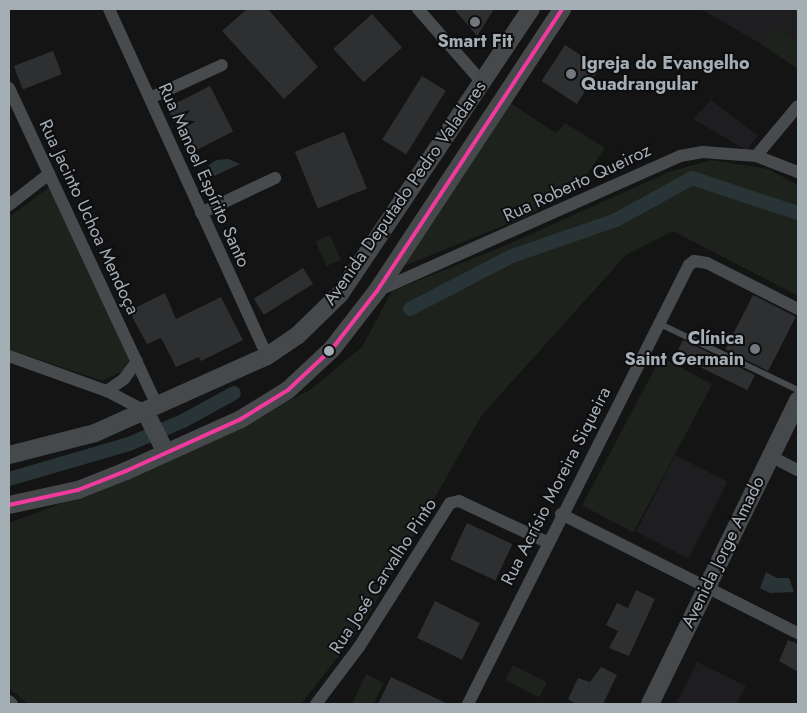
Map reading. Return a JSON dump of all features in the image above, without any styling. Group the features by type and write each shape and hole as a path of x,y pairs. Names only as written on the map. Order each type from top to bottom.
{"main road":[{"name":"Avenida Deputado Pedro Valadares","path":"9,456 95,433 150,412 267,356 298,335 340,294 531,9"},
{"name":"Avenida Deputado Pedro Valadares","path":"9,505 78,490 163,448 241,419 288,390 332,350 377,291 562,9"},
{"path":"506,45 512,58 526,64"},
{"path":"456,121 470,125 477,138"},
{"name":"Avenida Jorge Amado","path":"650,704 798,400"},
{"path":"150,412 163,448"}],"street":[{"name":"Rua Manoel Espírito Santo","path":"109,9 267,356"},
{"path":"418,9 482,82"},
{"path":"150,98 222,65"},
{"name":"Rua Jacinto Uchoa Mendoça","path":"9,88 137,361 150,412"},
{"path":"756,156 798,106"},
{"name":"Rua Roberto Queiroz","path":"377,291 680,156 703,152 756,156 798,172"},
{"path":"9,205 48,174"},
{"path":"202,212 275,178"},
{"name":"Rua Acrísio Moreira Siqueira","path":"468,704 561,514 685,270 694,261 707,263 798,309"},
{"path":"9,356 106,390 150,412"},
{"path":"106,390 124,379 137,361"},
{"path":"770,456 798,470"},
{"name":"Rua José Carvalho Pinto","path":"316,704 359,647 450,503 459,501 547,542"},
{"path":"561,514 706,588 798,632"},
{"path":"9,701 12,704"}],"lane":[{"path":"658,323 798,390"}],"shaded area":[{"path":"701,9 798,9 798,41 776,27 761,44"},
{"path":"776,27 798,41 798,69 761,44"},
{"path":"711,100 758,136 746,150 693,119"},
{"path":"510,103 556,133 565,123 605,148 575,191 525,217 404,266"},
{"path":"228,159 240,164 212,177 206,174 208,166 216,160"},
{"path":"711,160 768,169 798,185 798,296 673,231 626,255 481,416 363,625 301,704 28,704 9,688 9,523 157,467 310,390 362,347 392,291 509,244 669,172"},
{"path":"52,185 129,359 126,370 102,381 9,349 9,217"},
{"path":"330,235 341,260 326,266 315,242"},
{"path":"661,357 712,384 633,533 582,505"},
{"path":"675,455 728,482 689,558 636,532"},
{"path":"766,572 777,578 789,578 794,592 770,593 760,588"},
{"path":"697,662 746,686 736,704 676,704"},
{"path":"513,665 547,682 539,697 505,680"},
{"path":"366,674 384,683 374,704 352,704"}],"building":[{"path":"247,9 268,9 318,67 284,99 222,31"},
{"name":"Smart Fit","path":"454,9 494,9 477,36"},
{"path":"372,14 402,47 363,82 333,49"},
{"name":"Igreja do Evangelho Quadrangular","path":"565,45 600,68 577,104 542,81"},
{"path":"53,51 62,74 23,89 14,66"},
{"path":"422,76 446,91 406,154 382,140"},
{"path":"210,86 233,131 190,153 167,108"},
{"path":"344,132 367,189 318,208 295,152"},
{"path":"303,268 313,284 264,315 254,299"},
{"path":"165,293 176,319 221,297 243,340 201,361 199,357 176,367 161,338 147,344 129,311"},
{"path":"753,295 796,317 768,371 725,349"},
{"path":"683,340 755,375 747,390 676,355"},
{"path":"467,523 512,544 495,580 450,559"},
{"path":"636,590 655,599 629,656 609,648 618,631 606,625 617,603 628,608"},
{"path":"435,601 480,623 462,660 417,638"},
{"path":"788,640 798,644 798,672 779,661"},
{"path":"601,667 617,675 603,704 576,704 568,699 578,678 590,682"},
{"path":"391,677 448,704 378,704"}],"waterway":[{"path":"410,309 512,256 616,220 692,178 798,213"},
{"path":"9,479 129,444 183,421 234,393"}],"transit line":[{"path":"9,505 78,490 126,471 241,419 288,390 332,349 377,291 562,9"}],"place":[{"name":"Smart Fit","path":"475,22"},
{"name":"Igreja do Evangelho Quadrangular","path":"571,74"},
{"name":"Clínica Saint Germain","path":"755,349"}]}
